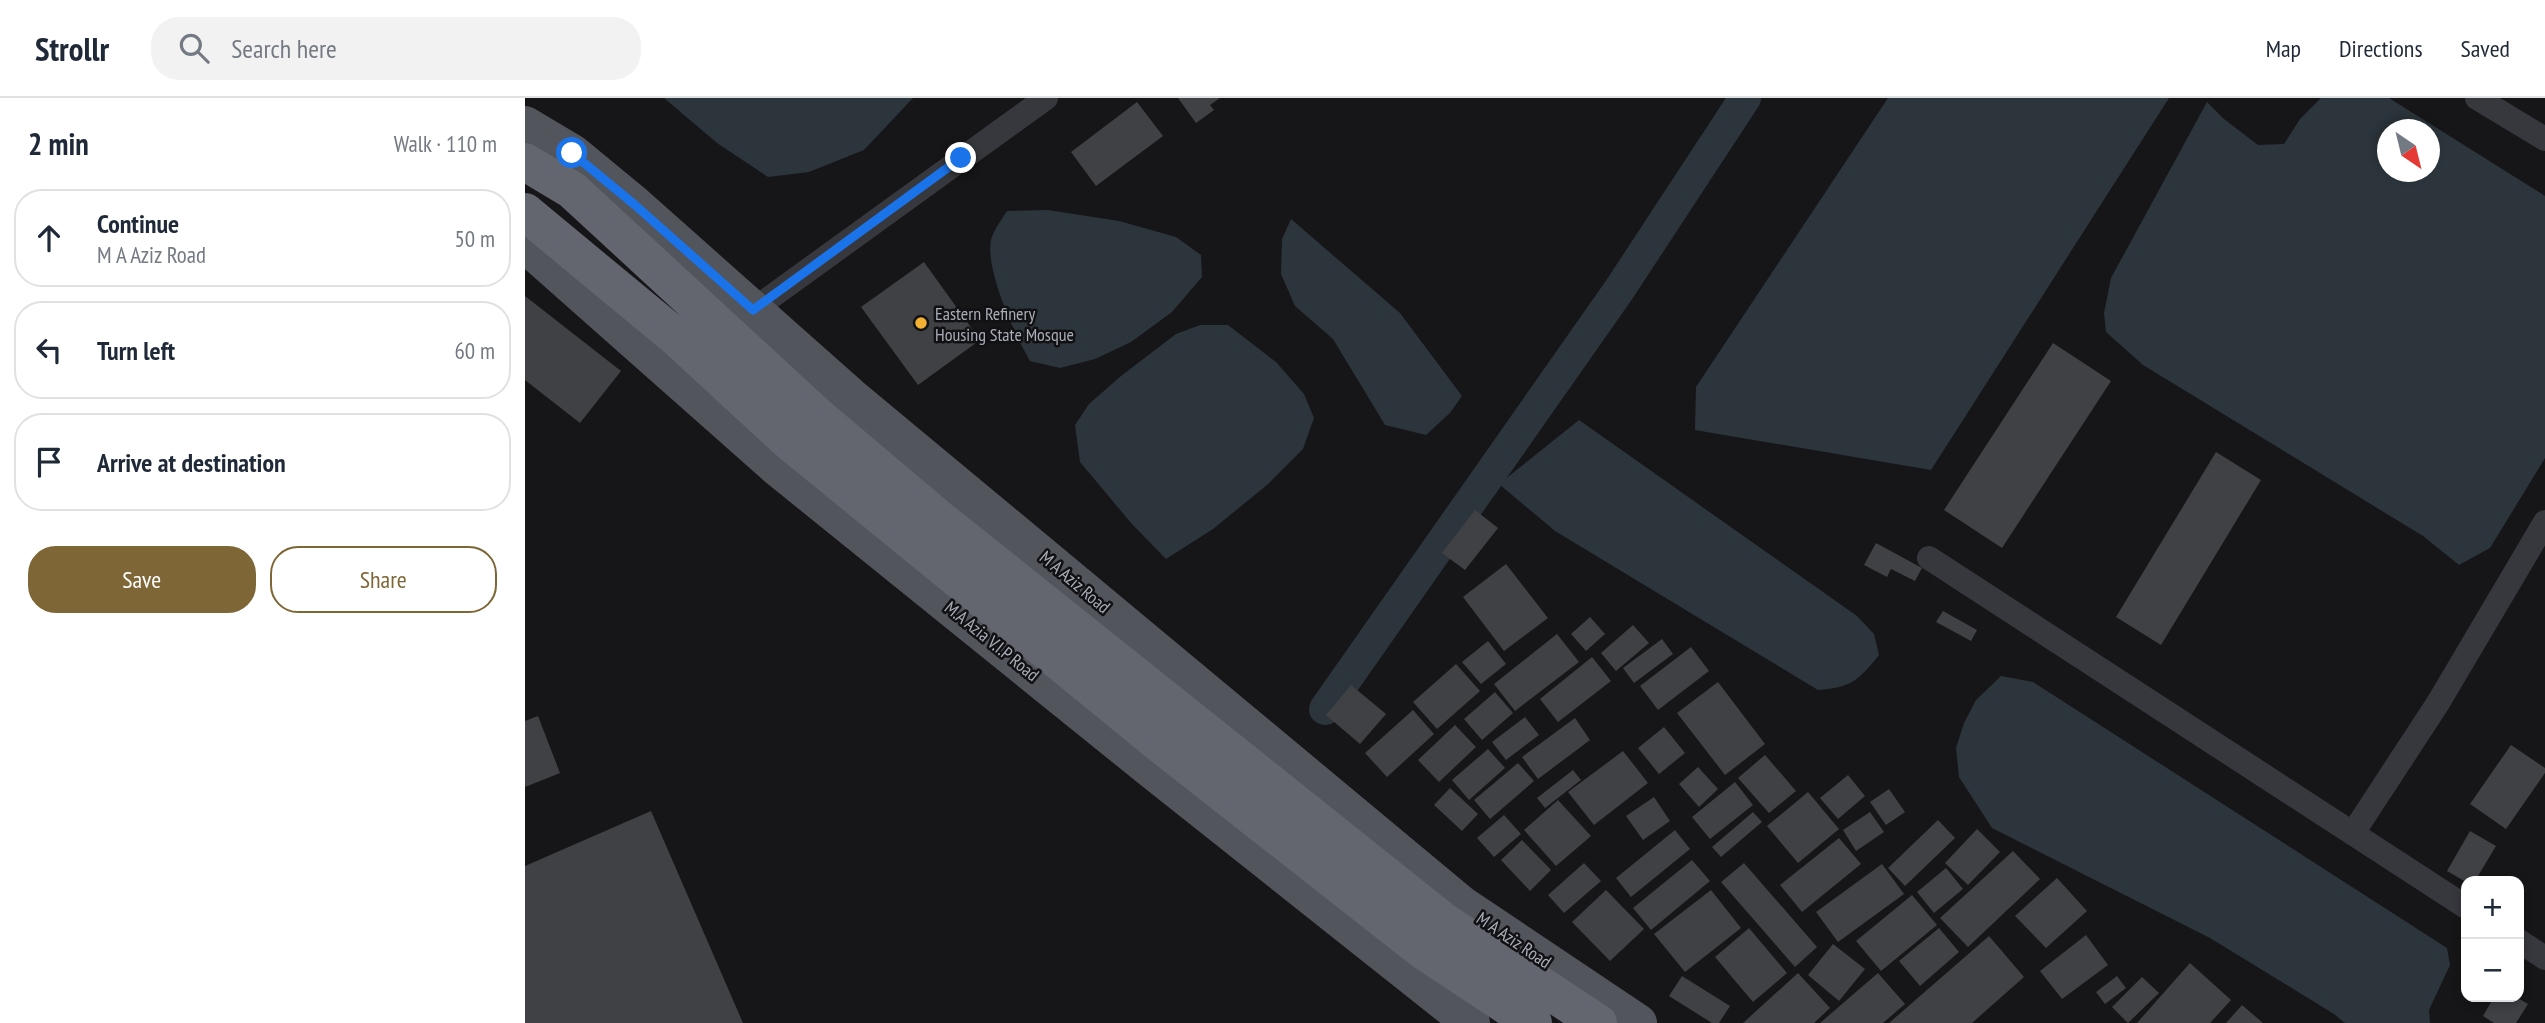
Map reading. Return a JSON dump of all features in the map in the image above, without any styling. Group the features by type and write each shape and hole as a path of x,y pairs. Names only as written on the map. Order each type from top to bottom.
{"highway":[{"path":"525,162 572,190 816,415 960,535 1443,921 1598,1023"},
{"path":"525,212 675,337 790,442 1164,747 1424,951 1533,1023"}],"main road":[{"name":"M A Aziz Road","path":"525,125 572,153 635,205 850,396 1462,905 1638,1023"},
{"name":"M.A Azia V.I.P Road","path":"525,244 777,467 1471,1023"}],"street":[{"path":"753,310 1046,98"},
{"path":"2477,98 2545,139"},
{"path":"2353,833 2438,703 2545,522"},
{"path":"1929,558 2461,903"},
{"path":"2524,943 2545,958"}],"shaded area":[{"path":"664,98 913,98 864,150 809,172 768,177 717,143"},
{"path":"1888,98 2169,98 1931,470 1695,430 1696,387"},
{"path":"2321,98 2389,98 2422,119 2377,119 2377,182 2440,182 2440,130 2545,196 2545,458 2490,548 2459,565 2423,536 2143,365 2106,332 2104,313 2111,278 2207,102 2258,145 2284,144 2300,119"},
{"path":"1048,210 1119,221 1176,237 1201,255 1202,277 1172,312 1131,342 1095,359 1060,368 1030,361 1009,319 997,285 990,253 991,240 1007,211"},
{"path":"1291,219 1400,313 1462,396 1450,413 1426,435 1385,425 1333,339 1295,306 1281,274 1282,239"},
{"path":"1200,325 1228,325 1276,362 1304,394 1314,418 1303,449 1267,485 1213,529 1166,559 1131,523 1080,462 1075,425 1089,404 1121,376 1176,334"},
{"path":"1579,420 1857,616 1874,634 1879,655 1853,681 1839,687 1818,690 1555,531 1499,484"},
{"path":"2001,676 2033,682 2447,948 2450,965 2429,1010 2430,1023 2345,1023 2210,938 1992,828 1959,777 1956,748 1964,723 1976,700"}],"building":[{"path":"1178,98 1220,98 1210,105 1214,110 1196,123"},
{"path":"1137,102 1163,136 1096,186 1071,152"},
{"name":"Eastern Refinery Housing State Mosque","path":"924,262 980,340 918,385 861,307"},
{"path":"525,296 621,371 580,423 525,380"},
{"path":"2053,343 2111,381 2002,548 1944,510"},
{"path":"2216,452 2261,480 2161,645 2116,617"},
{"path":"1475,510 1498,528 1465,570 1442,553"},
{"path":"1876,543 1922,568 1915,581 1891,569 1887,577 1864,565"},
{"path":"1506,564 1548,618 1504,651 1463,597"},
{"path":"1943,611 1977,630 1971,641 1936,622"},
{"path":"1590,617 1605,634 1586,651 1571,634"},
{"path":"1633,625 1649,643 1616,671 1601,653"},
{"path":"1557,634 1579,662 1515,711 1494,684"},
{"path":"1662,639 1673,654 1634,683 1623,668"},
{"path":"1488,641 1506,664 1481,684 1462,662"},
{"path":"1691,647 1709,671 1658,710 1640,686"},
{"path":"1592,657 1611,681 1558,722 1540,699"},
{"path":"1456,664 1480,691 1437,729 1413,702"},
{"path":"1718,682 1765,744 1725,775 1677,713"},
{"path":"1351,685 1386,714 1360,744 1326,715"},
{"path":"1495,692 1513,713 1482,740 1464,719"},
{"path":"1413,710 1434,734 1387,777 1365,753"},
{"path":"538,716 560,773 525,787 525,721"},
{"path":"1525,717 1539,735 1506,760 1492,742"},
{"path":"1575,718 1590,740 1538,779 1522,757"},
{"path":"1455,725 1476,747 1439,782 1418,760"},
{"path":"1664,727 1685,753 1659,774 1638,748"},
{"path":"2511,745 2545,768 2545,773 2506,829 2470,804"},
{"path":"1488,749 1505,768 1469,800 1452,780"},
{"path":"1623,751 1648,783 1594,825 1568,792"},
{"path":"1765,755 1796,791 1769,813 1738,778"},
{"path":"1518,763 1534,781 1490,819 1474,800"},
{"path":"1698,767 1718,789 1699,807 1679,784"},
{"path":"1573,770 1581,780 1545,808 1537,798"},
{"path":"1848,775 1865,796 1838,819 1820,798"},
{"path":"1735,782 1753,805 1710,839 1692,817"},
{"path":"1450,788 1478,814 1462,831 1434,805"},
{"path":"1889,789 1905,812 1886,825 1870,802"},
{"path":"1808,792 1839,829 1798,863 1767,826"},
{"path":"1654,797 1670,821 1643,840 1626,816"},
{"path":"1558,800 1591,836 1556,866 1524,830"},
{"path":"651,811 743,1023 525,1023 525,866"},
{"path":"1753,812 1762,822 1721,857 1712,847"},
{"path":"1870,812 1884,832 1856,851 1843,830"},
{"path":"1504,815 1521,834 1494,857 1477,838"},
{"path":"1938,820 1955,838 1905,886 1888,868"},
{"path":"1977,829 2000,852 1968,885 1945,863"},
{"path":"1675,830 1690,849 1631,897 1616,878"},
{"path":"2470,831 2496,846 2478,876 2461,876 2461,879 2447,871"},
{"path":"1839,838 1861,864 1802,912 1780,885"},
{"path":"1522,840 1551,870 1530,891 1501,860"},
{"path":"2013,851 2040,879 1968,947 1940,918"},
{"path":"1692,860 1710,881 1651,930 1633,908"},
{"path":"1584,863 1601,881 1564,913 1548,895"},
{"path":"1744,863 1817,947 1795,967 1721,882"},
{"path":"1882,864 1904,894 1838,942 1816,912"},
{"path":"1946,868 1963,889 1934,913 1917,892"},
{"path":"2057,878 2087,911 2046,948 2015,916"},
{"path":"1606,890 1644,929 1610,961 1572,922"},
{"path":"1711,890 1741,928 1685,972 1654,934"},
{"path":"1912,895 1937,925 1881,971 1856,941"},
{"path":"1749,928 1787,973 1753,1002 1715,957"},
{"path":"1939,928 1959,952 1920,986 1899,961"},
{"path":"2086,935 2108,965 2062,999 2040,971"},
{"path":"1989,936 2024,977 1972,1023 1889,1023"},
{"path":"1833,944 1865,969 1839,1001 1808,975"},
{"path":"2190,963 2231,1000 2210,1023 2137,1023"},
{"path":"1798,973 1830,1008 1814,1023 1743,1023"},
{"path":"1878,973 1905,1004 1883,1023 1820,1023"},
{"path":"1682,976 1730,1006 1719,1023 1712,1023 1669,996"},
{"path":"2117,976 2126,988 2105,1004 2096,992"},
{"path":"2142,977 2159,993 2128,1023 2112,1007"},
{"path":"2491,1002 2524,1002 2528,1004 2516,1023 2494,1023 2483,1016"},
{"path":"2242,1005 2263,1023 2226,1023"}],"waterway":[{"path":"1325,709 1619,290 1745,98"}],"place":[{"name":"Eastern Refinery Housing State Mosque","path":"921,323"}],"route":[{"path":"572,153 753,310 961,158"}]}
